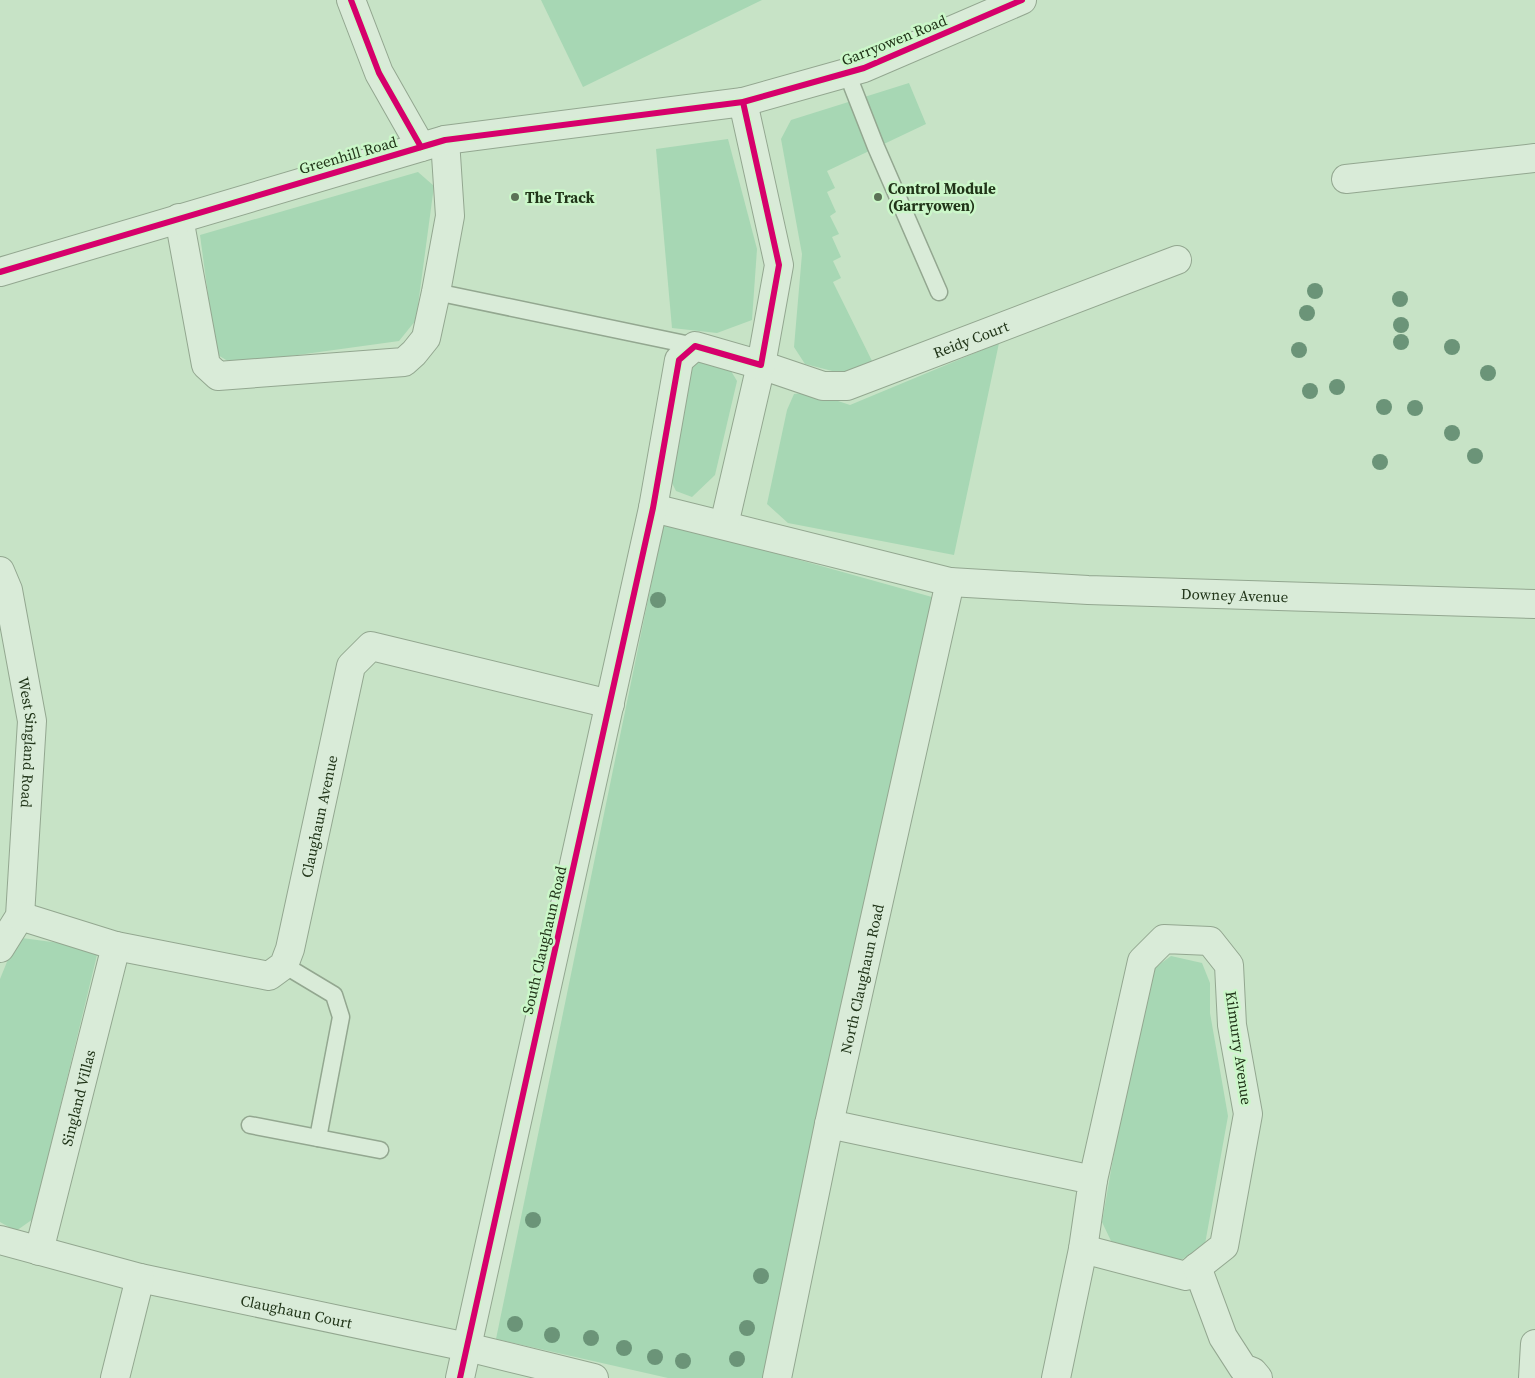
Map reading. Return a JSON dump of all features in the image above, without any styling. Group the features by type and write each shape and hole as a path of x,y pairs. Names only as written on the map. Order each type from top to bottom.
{"street":[{"path":"179,218 206,365 218,376 404,362 426,338 450,216 433,144 379,73 351,0"},
{"name":"Garryowen Road","path":"743,102 864,68 1022,0"},
{"path":"724,525 761,365 779,265 743,102"},
{"name":"Greenhill Road","path":"0,272 433,144 743,102"},
{"path":"1346,179 1535,158"},
{"name":"Reidy Court","path":"695,346 824,386 847,386 1177,260"},
{"name":"South Claughaun Road","path":"460,1378 653,508 679,360 695,346"},
{"name":"Downey Avenue","path":"653,508 950,582 1098,590 1528,604"},
{"name":"West Singland Road","path":"0,571 8,590 32,721 20,916"},
{"name":"North Claughaun Road","path":"777,1378 828,1124 950,582"},
{"name":"Claughaun Avenue","path":"284,965 290,949 352,666 371,646 610,704"},
{"path":"0,948 20,916 116,946 269,976 284,965"},
{"name":"Kilmurry Avenue","path":"1056,1378 1082,1250 1093,1180 1142,961 1164,939 1210,942 1229,965 1232,1025 1248,1114 1224,1246 1186,1276 1082,1250"},
{"name":"Singland Villas","path":"39,1251 116,946"},
{"path":"828,1124 1093,1180"},
{"name":"Claughaun Court","path":"0,1240 140,1278 467,1347 594,1378"},
{"path":"1198,1267 1223,1337 1243,1368 1253,1372 1258,1378"},
{"path":"115,1378 140,1278"},
{"path":"1533,1378 1535,1344"}],"lane":[{"path":"847,73 876,148 939,292"},
{"path":"436,292 695,346"},
{"path":"284,965 334,995 341,1017 318,1138"},
{"path":"250,1125 380,1150"}],"green space":[{"path":"541,0 762,0 583,87"},
{"path":"909,83 926,124 827,171 835,188 827,192 836,212 830,216 839,234 832,237 841,257 833,261 841,278 833,282 873,363 840,373 805,364 794,347 802,254 781,139 791,120"},
{"path":"728,139 757,249 752,320 717,333 672,328 656,149"},
{"path":"418,172 434,186 416,320 399,341 233,364 216,354 200,235"},
{"path":"999,343 954,555 788,523 767,504 787,410 794,394 811,392 850,405"},
{"path":"698,359 728,366 737,381 715,475 692,497 676,491 666,471 686,370"},
{"path":"664,522 932,597 763,1378 668,1378 496,1339"},
{"path":"22,938 82,946 97,955 33,1219 16,1231 0,1222 0,979 11,952"},
{"path":"1171,956 1202,963 1210,983 1210,1013 1228,1116 1205,1244 1181,1260 1112,1243 1102,1222 1145,975"}],"cycle path":[{"path":"351,0 379,73 421,147"},
{"path":"0,272 445,140 743,102 864,68 1022,0"},
{"path":"460,1378 653,508 679,360 695,346 761,365 779,265 743,102"}],"place":[{"name":"The Track","path":"515,197"},
{"name":"Control Module (Garryowen)","path":"878,197"}]}
